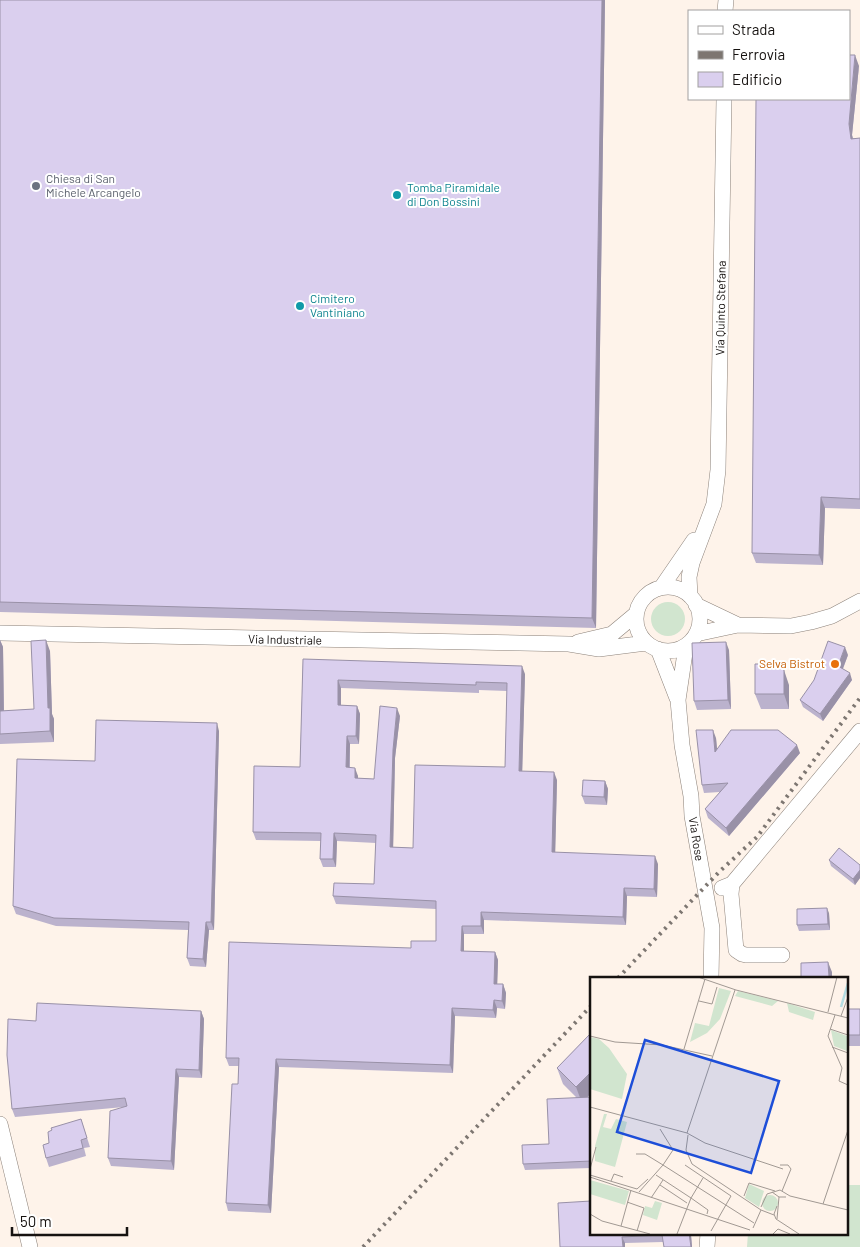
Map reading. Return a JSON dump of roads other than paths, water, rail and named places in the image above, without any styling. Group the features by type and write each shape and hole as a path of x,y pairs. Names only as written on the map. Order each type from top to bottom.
{"street":[{"name":"Via Quinto Stefana","path":"693,600 689,577 692,563 714,504 718,470 724,100"},
{"name":"Via Quinto Stefana","path":"661,588 682,560 710,516"},
{"path":"738,625 693,600 676,588 661,588 652,591 639,604 636,614 639,634 652,646 672,651 691,640 738,625 791,626 832,616 860,601"},
{"path":"691,640 699,620 693,600"},
{"name":"Via Industriale","path":"569,644 612,634 636,614"},
{"name":"Via Industriale","path":"0,633 569,644 599,649 652,646"},
{"name":"Via Rose","path":"691,640 678,700 693,825 712,928 712,977"},
{"name":"Via Rose","path":"652,646 678,700"},
{"path":"782,955 746,955 736,950 731,894 727,886 860,731"},
{"path":"0,1124 30,1247"},
{"path":"707,1247 708,1234"}],"railway":[{"path":"619,977 719,872 757,837 860,698"},
{"path":"363,1247 590,1007"}],"place":[{"name":"Chiesa di San Michele Arcangelo","path":"36,186"},
{"name":"Tomba Piramidale di Don Bossini","path":"397,195"},
{"name":"Cimitero Vantiniano","path":"300,306"},
{"name":"Selva Bistrot","path":"835,664"}]}
